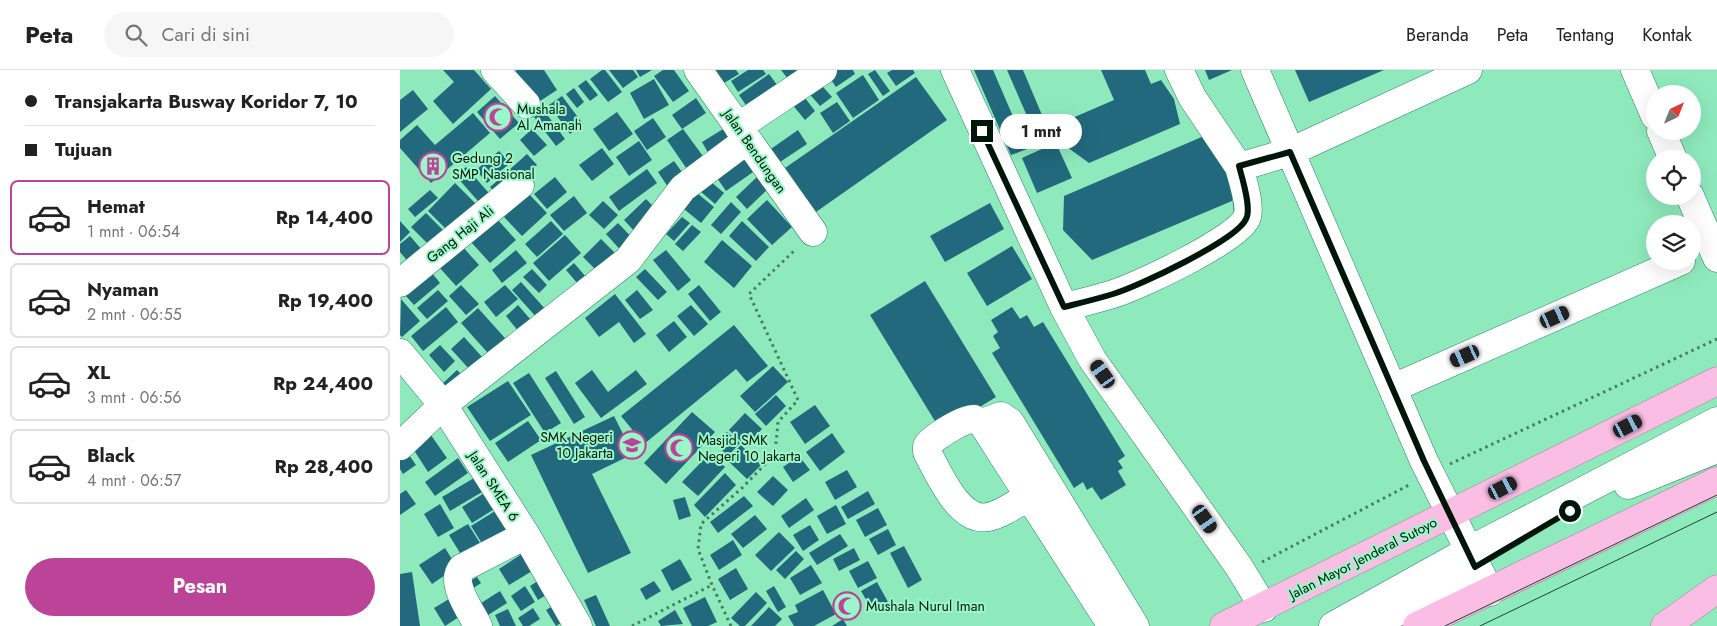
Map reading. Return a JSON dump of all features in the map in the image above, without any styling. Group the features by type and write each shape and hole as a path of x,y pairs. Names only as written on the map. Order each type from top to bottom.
{"highway":[{"name":"Jalan Mayor Jenderal Sutoyo","path":"1224,626 1264,608 1717,381"},
{"path":"1417,626 1717,481"},
{"path":"1665,626 1717,589"},
{"path":"1242,626 1264,608"}],"street":[{"path":"495,70 526,104"},
{"name":"Jalan Bendungan","path":"698,70 813,232"},
{"path":"400,446 443,405 628,260 675,197 692,180 743,133 823,70"},
{"path":"955,70 1064,307 1092,358 1243,573 1264,608"},
{"path":"1064,307 1114,294 1159,275 1235,232 1247,219 1248,210 1239,166 1192,97 1179,70"},
{"path":"1255,70 1430,474 1490,592"},
{"path":"1239,166 1290,152 1468,70"},
{"path":"1635,70 1646,95"},
{"name":"Gang Haji Ali","path":"400,283 520,185"},
{"path":"1693,205 1707,254"},
{"path":"1393,388 1661,270"},
{"name":"Jalan SMEA 6","path":"400,353 443,405 526,535 578,626"},
{"path":"982,423 1001,416 1010,422 1135,626"},
{"path":"1030,495 999,513 987,518 978,517 959,506 927,452 927,446 938,435 966,421 974,419 982,423 1030,495 1112,626"},
{"path":"1372,626 1411,606 1472,559 1717,421"},
{"path":"1333,626 1608,493 1717,450"},
{"path":"478,626 457,581 458,572 462,568 526,535"}],"path":[{"path":"731,626 698,549 701,524 742,488 774,454 778,422 798,400 749,294 813,232"},
{"path":"1243,573 1430,474 1717,339"},
{"path":"632,626 712,585"}],"building":[{"path":"443,70 474,70 491,89 453,124 433,101 454,82"},
{"path":"517,70 544,70 557,90 534,105 512,73"},
{"path":"602,70 605,70 622,92 608,102 590,79"},
{"path":"609,70 633,70 638,77 623,88"},
{"path":"636,70 652,70 640,77"},
{"path":"663,70 674,70 689,91 673,102 654,76"},
{"path":"716,70 736,70 739,74 724,83"},
{"path":"748,70 763,70 766,74 738,92 731,81"},
{"path":"781,70 811,70 792,84"},
{"path":"833,70 853,70 855,74 836,87 827,74"},
{"path":"875,70 890,91 883,96 868,74"},
{"path":"892,70 913,70 915,73 896,86 887,73"},
{"path":"974,70 993,70 1027,149 1011,155"},
{"path":"1007,70 1023,70 1047,127 1034,132"},
{"path":"1101,70 1145,70 1151,84 1161,80 1174,99 1180,124 1089,163 1067,147 1070,119 1114,100"},
{"path":"1205,70 1232,70 1209,80"},
{"path":"1295,70 1384,70 1309,102"},
{"path":"769,74 783,93 752,114 739,95"},
{"path":"863,75 879,100 853,118 836,93"},
{"path":"916,77 947,120 816,212 785,168"},
{"path":"654,79 669,105 644,119 630,93"},
{"path":"586,80 598,95 590,101 578,86"},
{"path":"817,80 832,97 820,106 806,90"},
{"path":"574,88 584,102 577,108 566,94"},
{"path":"413,90 428,109 400,132 400,100"},
{"path":"802,94 815,111 805,120 791,103"},
{"name":"Mushala Al Amanah","path":"495,96 519,123 500,139 477,112"},
{"path":"562,96 583,124 570,134 549,105"},
{"path":"696,98 706,113 682,129 672,115"},
{"path":"837,102 850,121 833,133 820,113"},
{"path":"543,109 565,139 556,146 534,117"},
{"path":"617,112 633,134 609,151 593,129"},
{"name":"Gedung 2 SMP Nasional","path":"473,113 490,133 431,183 400,148 400,140 417,125 435,145"},
{"path":"653,118 666,137 647,150 634,131"},
{"path":"728,126 737,142 711,158 702,142"},
{"path":"532,129 547,145 534,156 520,140"},
{"path":"683,129 708,163 691,175 667,140"},
{"path":"798,130 807,144 777,164 768,151"},
{"path":"1050,130 1072,178 1037,193 1022,158 1044,148 1038,135"},
{"path":"1204,136 1233,160 1232,201 1092,260 1063,230 1064,196"},
{"path":"639,141 652,160 629,176 616,157"},
{"path":"602,148 614,164 592,181 579,165"},
{"path":"499,151 510,163 487,183 476,170"},
{"path":"527,154 537,165 518,182 508,171"},
{"path":"746,157 756,170 726,191 717,178"},
{"path":"674,161 687,179 670,190 658,172"},
{"path":"466,167 495,200 485,209 456,176"},
{"path":"647,169 657,183 619,211 609,197"},
{"path":"503,176 513,187 500,198 490,187"},
{"path":"758,176 769,188 747,209 736,197"},
{"path":"555,177 567,192 547,209 534,194"},
{"path":"710,181 724,193 715,204 700,191"},
{"path":"455,183 482,210 448,231 428,211"},
{"path":"430,190 438,198 415,217 408,209"},
{"path":"697,193 714,207 701,223 684,209"},
{"path":"529,194 547,213 522,236 504,217"},
{"path":"574,196 587,213 564,231 550,215"},
{"path":"646,199 659,212 637,234 624,220"},
{"path":"767,200 792,227 772,245 747,219"},
{"path":"603,201 618,215 604,229 589,215"},
{"path":"731,202 741,212 721,234 711,225"},
{"path":"990,203 1004,229 945,262 930,236"},
{"path":"426,213 445,232 430,246 411,227"},
{"path":"682,217 690,223 674,241 666,234"},
{"path":"497,219 516,240 490,263 471,242"},
{"path":"400,221 410,232 400,242"},
{"path":"551,221 563,234 537,257 525,244"},
{"path":"742,221 769,247 756,261 729,236"},
{"path":"618,223 638,244 625,255 606,234"},
{"path":"692,225 701,232 683,251 675,244"},
{"path":"565,235 581,253 549,281 533,263"},
{"path":"410,236 429,258 415,270 400,252 400,244"},
{"path":"601,239 620,258 602,276 583,257"},
{"path":"722,240 752,266 734,288 704,262"},
{"path":"462,246 479,265 456,286 439,267"},
{"path":"1012,246 1032,279 987,306 967,273"},
{"path":"516,250 527,263 502,283 492,270"},
{"path":"666,250 691,280 678,291 653,260"},
{"path":"574,263 592,284 584,291 566,270"},
{"path":"532,269 547,285 539,293 523,277"},
{"path":"645,269 667,292 658,300 636,277"},
{"path":"432,273 440,283 414,305 405,295"},
{"path":"925,281 996,397 941,431 870,315"},
{"path":"521,282 547,311 538,319 512,290"},
{"path":"461,285 479,304 466,315 449,296"},
{"path":"505,285 518,299 496,317 484,302"},
{"path":"699,285 721,312 710,321 688,294"},
{"path":"438,290 448,301 427,319 417,308"},
{"path":"637,290 653,310 640,319 625,300"},
{"path":"615,294 646,334 634,343 619,322 599,337 585,318"},
{"path":"401,299 420,321 402,337 400,335"},
{"path":"518,305 537,327 524,338 506,316"},
{"path":"691,305 708,324 694,336 677,316"},
{"path":"446,307 458,322 423,351 411,336"},
{"path":"1012,307 1020,319 1027,315 1034,327 1043,322 1125,456 1118,461 1123,468 1118,471 1126,485 1101,500 1092,487 1087,490 1083,482 1074,488 992,353 1000,348 993,336 998,332 991,320"},
{"path":"478,308 512,346 495,361 461,323"},
{"path":"674,321 687,337 669,352 656,335"},
{"path":"734,325 768,366 747,382 736,369 644,444 621,416"},
{"path":"464,337 483,358 470,370 451,349"},
{"path":"440,345 455,361 444,372 429,355"},
{"path":"773,366 788,382 755,412 740,396"},
{"path":"457,370 466,379 450,393 442,384"},
{"path":"592,370 608,392 636,370 647,384 601,418 575,383"},
{"path":"556,371 585,417 574,424 545,378"},
{"path":"529,373 561,423 545,433 513,383"},
{"path":"508,381 531,415 490,441 467,407"},
{"path":"776,395 786,406 766,426 755,414"},
{"path":"815,405 830,426 805,444 790,422"},
{"name":"Masjid SMK Negeri 10 Jakarta","path":"692,412 715,432 666,484 644,463"},
{"path":"745,413 762,429 746,446 729,430"},
{"path":"614,416 633,454 592,474 631,553 588,573 531,455"},
{"path":"528,421 541,440 508,462 495,443"},
{"path":"426,428 447,458 428,472 408,441"},
{"path":"727,432 740,443 728,456 716,444"},
{"path":"832,433 845,452 820,471 806,452"},
{"path":"741,445 761,465 747,479 727,460"},
{"path":"407,452 416,465 403,474 400,469 400,458"},
{"path":"710,453 725,467 698,496 682,482"},
{"path":"799,456 810,470 793,482 783,467"},
{"path":"458,458 468,473 435,496 425,482"},
{"path":"847,470 857,487 835,500 825,482"},
{"path":"725,473 736,485 705,517 694,505"},
{"path":"773,476 788,490 773,506 757,492"},
{"path":"474,478 482,492 450,511 442,497"},
{"path":"406,490 416,504 400,515 400,494"},
{"path":"868,491 875,504 848,519 841,507"},
{"path":"486,492 496,508 472,523 462,507"},
{"path":"744,496 753,506 718,533 710,522"},
{"path":"685,497 691,516 679,520 673,500"},
{"path":"806,498 814,510 789,528 781,516"},
{"path":"440,504 454,528 438,537 424,514"},
{"path":"836,505 846,524 827,534 817,516"},
{"path":"500,508 517,534 488,553 471,526"},
{"path":"878,508 887,525 865,537 856,520"},
{"path":"755,515 767,529 743,548 731,534"},
{"path":"468,524 485,551 465,561 449,535"},
{"path":"810,525 819,540 803,551 793,535"},
{"path":"888,529 896,545 878,555 869,539"},
{"path":"779,532 795,548 771,571 755,555"},
{"path":"840,534 848,546 817,565 809,553"},
{"path":"733,540 742,555 719,570 710,555"},
{"path":"904,546 922,580 908,588 890,553"},
{"path":"445,548 457,567 432,584 419,565"},
{"path":"531,548 542,565 509,585 499,569"},
{"path":"854,548 860,560 839,571 833,559"},
{"path":"796,551 804,559 785,579 776,570"},
{"path":"680,559 692,580 672,591 661,570"},
{"path":"868,561 877,578 858,588 849,571"},
{"path":"811,565 822,583 800,595 790,578"},
{"path":"736,568 748,589 730,600 718,579"},
{"path":"412,572 420,626 400,626 400,574"},
{"path":"547,575 556,589 538,600 530,586"},
{"path":"477,577 481,583 469,591 465,584"},
{"path":"654,581 661,591 646,600 640,589"},
{"path":"877,582 888,602 872,610 861,591"},
{"path":"525,586 535,602 521,611 511,596"},
{"path":"774,586 786,607 778,612 766,591"},
{"path":"823,590 836,614 814,626 794,626 788,616 798,612 795,605"},
{"path":"500,591 507,603 485,617 478,605"},
{"path":"756,592 767,603 745,626 740,626 731,618"},
{"path":"596,595 610,626 596,626 584,600"},
{"path":"454,596 465,613 445,626 434,608"},
{"path":"705,597 717,622 708,626 692,626 683,608"},
{"name":"Mushala Nurul Iman","path":"848,598 855,606 846,614 839,606"},
{"path":"561,601 571,617 556,626 546,610"},
{"path":"769,607 782,619 775,626 751,626"},
{"path":"533,608 540,619 529,626 523,626 518,618"},
{"path":"508,609 516,626 500,626 495,615"},
{"path":"675,610 683,624 661,626 658,621"},
{"path":"843,619 847,626 832,626"}],"tram line":[{"path":"1445,626 1717,495"},
{"path":"1480,626 1717,512"}],"place":[{"name":"Mushala Al Amanah","path":"498,117"},
{"name":"Gedung 2 SMP Nasional","path":"433,166"},
{"name":"SMK Negeri 10 Jakarta","path":"632,445"},
{"name":"Masjid SMK Negeri 10 Jakarta","path":"679,448"},
{"name":"Mushala Nurul Iman","path":"847,606"}],"route":[{"path":"982,131 1064,307 1114,294 1159,275 1235,232 1247,219 1248,210 1239,166 1290,152 1424,461 1475,567 1570,511"}]}
